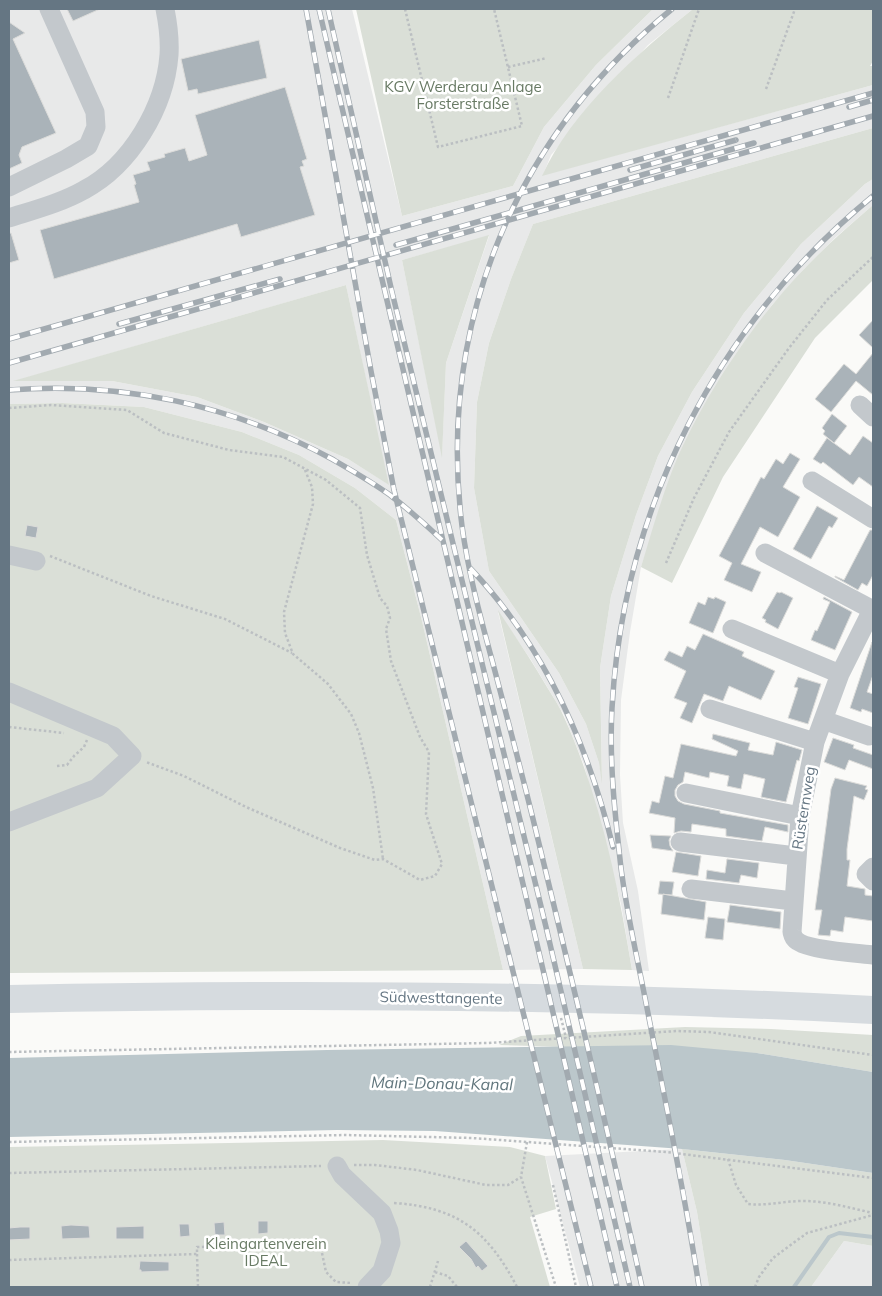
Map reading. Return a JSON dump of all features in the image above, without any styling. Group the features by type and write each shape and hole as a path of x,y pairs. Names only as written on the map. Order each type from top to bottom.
{"highway":[{"name":"Südwesttangente","path":"9,981 251,978 583,981 873,992"},
{"name":"Südwesttangente","path":"9,999 485,998 725,1003 873,1010"}],"street":[{"path":"9,187 88,146 96,127 95,112 49,9"},
{"path":"9,218 66,200 86,189 122,160 137,141 149,120 164,80 169,55 169,32 165,9"},
{"path":"812,481 873,519"},
{"path":"765,553 873,609"},
{"path":"9,555 36,561"},
{"name":"Rüsternweg","path":"873,609 840,674 815,742 800,816 792,932 794,939 816,948 873,955"},
{"path":"732,629 840,674"},
{"path":"9,692 113,736 132,756 97,788 9,822"},
{"path":"710,710 815,742"},
{"path":"823,720 869,736"},
{"path":"686,793 800,816"},
{"path":"680,842 796,856"},
{"path":"873,867 866,874 873,881"},
{"path":"691,889 793,901"},
{"path":"337,1166 342,1175 382,1213 389,1231 391,1243 382,1271 360,1285"}],"path":[{"path":"405,9 438,147 522,126 494,9"},
{"path":"668,98 699,9"},
{"path":"766,89 795,9"},
{"path":"508,67 547,58"},
{"path":"666,563 694,498 729,432 789,348 827,300 873,257"},
{"path":"9,408 51,405 127,410 164,432 229,450 283,457 326,480 360,508 367,555 380,598 387,606 390,618 386,629 391,661 420,737 429,752 426,814 442,864 435,876 420,880 383,859 375,860 340,848 246,807 184,776 132,756"},
{"path":"293,654 286,633 284,612 312,504 312,486 304,468"},
{"path":"36,561 50,556 151,596 225,619 293,654 328,684 351,714 359,733 373,788 383,859"},
{"path":"9,727 52,733 72,733"},
{"path":"57,766 67,765 84,747 84,743 90,735 99,729"},
{"path":"9,1052 488,1043 677,1031 709,1032 873,1055"},
{"path":"9,1142 345,1135 472,1138 666,1152 873,1178"},
{"path":"527,1142 521,1177 556,1287"},
{"path":"728,1159 736,1186 748,1204 762,1205 802,1201 830,1203 873,1214"},
{"path":"9,1173 375,1165 417,1170 486,1185 508,1185 521,1177"},
{"path":"553,1185 576,1287"},
{"path":"377,1208 391,1203 418,1205 461,1220 475,1229 495,1252 517,1287"},
{"path":"755,1287 759,1277 773,1258 807,1233 873,1214"},
{"path":"198,1287 197,1247 316,1244 322,1253 326,1272 336,1282 360,1285"},
{"path":"9,1260 198,1254"},
{"path":"430,1287 438,1261"},
{"path":"435,1272 448,1276 458,1287"}],"shaded area":[{"path":"9,9 352,9 402,216 513,186 544,127 596,65 653,9 693,9 648,45 551,155 543,175 873,85 873,128 533,224 511,279 489,343 477,402 474,488 489,571 559,673 586,724 599,763 602,779 600,668 611,596 636,515 658,456 692,392 744,313 801,244 865,184 873,179 873,205 836,237 772,305 739,349 703,409 675,465 641,567 621,700 620,775 623,823 638,891 649,971 632,970 621,904 584,765 564,715 531,660 498,612 583,969 503,970 422,621 396,520 355,488 299,455 242,432 144,407 62,403 9,404","holes":["489,236 446,363 442,455 402,260","346,285 388,484 348,459 264,422 197,397 112,381 15,381"]},
{"path":"682,1149 697,1212 709,1287 580,1287 545,1156"},
{"path":"844,1241 873,1246 873,1287 811,1287"}],"green space":[{"name":"KGV Werderau Anlage Forsterstraße","path":"356,9 653,9 596,65 544,127 513,186 402,216"},
{"path":"693,9 873,9 873,61 870,66 873,66 873,85 542,176 570,129 588,106 629,64"},
{"path":"873,128 873,179 865,184 801,244 744,313 692,392 658,456 636,515 611,596 600,668 602,784 599,763 586,724 559,673 489,571 474,488 477,402 489,343 511,279 533,224"},
{"path":"873,205 873,280 815,338 723,477 672,583 641,567 660,504 674,466 700,413 731,361 768,311 806,267"},
{"path":"489,235 446,363 442,458 402,260"},
{"path":"346,285 389,485 348,459 264,422 197,397 112,381 13,381"},
{"path":"62,403 144,407 242,432 299,455 355,488 396,520 422,621 503,970 9,973 9,404"},
{"path":"498,610 558,706 577,747 598,810 614,873 632,970 583,969"},
{"path":"685,1027 771,1029 873,1035 873,1072 757,1053 499,1045 521,1036"},
{"name":"Kleingartenverein IDEAL","path":"383,1140 510,1147 545,1156 556,1209 530,1217 550,1287 9,1287 9,1147"},
{"path":"682,1149 785,1160 873,1173 873,1246 844,1241 811,1287 709,1287 697,1212"}],"water":[{"name":"Main-Donau-Kanal","path":"671,1045 757,1053 873,1072 873,1173 785,1160 682,1149 435,1131 337,1130 9,1137 9,1058 327,1050"}],"building":[{"path":"67,9 100,9 73,21"},
{"path":"9,22 25,33 13,39 56,133 22,147 19,155 22,163 9,169"},
{"path":"259,40 267,78 198,94 197,89 188,91 181,59"},
{"path":"285,87 307,159 302,161 304,166 300,167 315,215 241,237 237,224 54,279 40,230 139,202 133,175 150,170 147,162 165,157 164,154 185,148 189,161 207,155 195,115"},
{"path":"9,233 11,233 19,260 9,263"},
{"path":"873,320 873,348 859,335"},
{"path":"873,353 873,395 856,381 831,412 815,399 844,364 856,374"},
{"path":"832,414 847,426 834,443 823,434 825,431 822,428"},
{"path":"863,436 873,443 873,487 859,477 853,485 823,462 821,464 813,459 827,438 850,455"},
{"path":"790,453 800,459 783,487 800,497 778,537 760,527 741,564 761,572 752,592 724,580 732,563 719,556 761,477 764,479 776,459 783,464"},
{"path":"817,506 838,518 832,528 829,526 811,559 793,549"},
{"path":"27,525 38,527 36,538 25,536"},
{"path":"870,530 873,530 873,575 867,586 862,583 858,590 835,576 844,580"},
{"path":"777,592 793,598 778,629 765,622 766,620 762,618"},
{"path":"708,597 714,599 715,597 726,602 713,633 689,623 698,602 705,605"},
{"path":"824,597 852,612 835,650 811,640 830,602 823,599"},
{"path":"703,634 744,652 742,656 775,671 761,700 729,686 723,701 704,694 692,723 680,718 687,703 674,698 686,671 664,660 669,651 682,657 687,646 695,650"},
{"path":"872,642 873,675 867,692 873,694 873,713 862,709 861,712 850,708"},
{"path":"798,677 821,684 808,724 788,718 798,688 794,687"},
{"path":"713,734 750,743 748,750 773,755 776,742 802,750 799,761 797,760 786,802 761,797 765,779 744,774 741,789 727,786 729,776 710,772 709,778 685,772 683,782 675,790 675,796 678,801 684,804 720,811 720,813 788,825 788,832 765,827 762,841 726,836 726,829 692,824 691,832 681,831 674,833 675,818 649,813 652,801 659,803 665,776 673,778 681,744 736,756 738,751 712,739"},
{"path":"833,738 854,745 853,748 873,755 873,769 849,760 845,770 824,762"},
{"path":"835,778 867,786 865,789 868,790 864,800 854,796 847,849 847,860 850,860 847,886 865,889 865,895 873,896 873,921 845,917 843,932 831,930 830,936 818,935 822,910 815,910 831,789"},
{"path":"650,835 671,836 669,840 673,851 652,848"},
{"path":"676,852 701,856 698,876 672,872"},
{"path":"727,859 759,863 757,878 741,875 739,883 706,879 707,870 725,873"},
{"path":"660,881 674,882 672,895 658,894"},
{"path":"663,894 706,902 704,920 661,914"},
{"path":"730,905 781,912 780,929 727,922"},
{"path":"708,917 725,919 723,940 705,938"},
{"path":"258,1221 268,1221 268,1233 258,1234"},
{"path":"224,1222 225,1235 215,1235 214,1223"},
{"path":"179,1224 189,1224 190,1236 180,1237"},
{"path":"61,1226 89,1226 90,1238 62,1239"},
{"path":"144,1226 144,1239 116,1239 116,1227"},
{"path":"30,1227 30,1239 9,1240 9,1228"},
{"path":"466,1241 488,1266 482,1271 478,1266 476,1268 471,1259 459,1247"},
{"path":"140,1261 169,1262 169,1271 141,1272 139,1270"}],"waterway":[{"path":"794,1287 829,1237 839,1233 873,1237"}],"railway":[{"path":"306,9 394,490 591,1287"},
{"path":"319,9 617,1287"},
{"path":"328,9 392,292 546,927 630,1287"},
{"path":"642,1287 603,1112 547,878 471,577 462,526 457,451 462,378 476,307 499,240 530,176 569,115 617,60 672,9"},
{"path":"9,339 873,93"},
{"path":"849,107 873,100"},
{"path":"9,363 873,116"},
{"path":"630,170 736,140"},
{"path":"396,245 754,143"},
{"path":"699,1287 681,1182 629,921 621,868 611,748 612,708 620,634 636,561 659,491 688,424 725,361 768,301 818,246 873,196"},
{"path":"119,324 280,279"},
{"path":"9,390 93,389 134,394 216,411 256,424 332,459 369,481 397,500 442,540"},
{"path":"470,568 520,630 560,698 591,771 613,847"}]}
